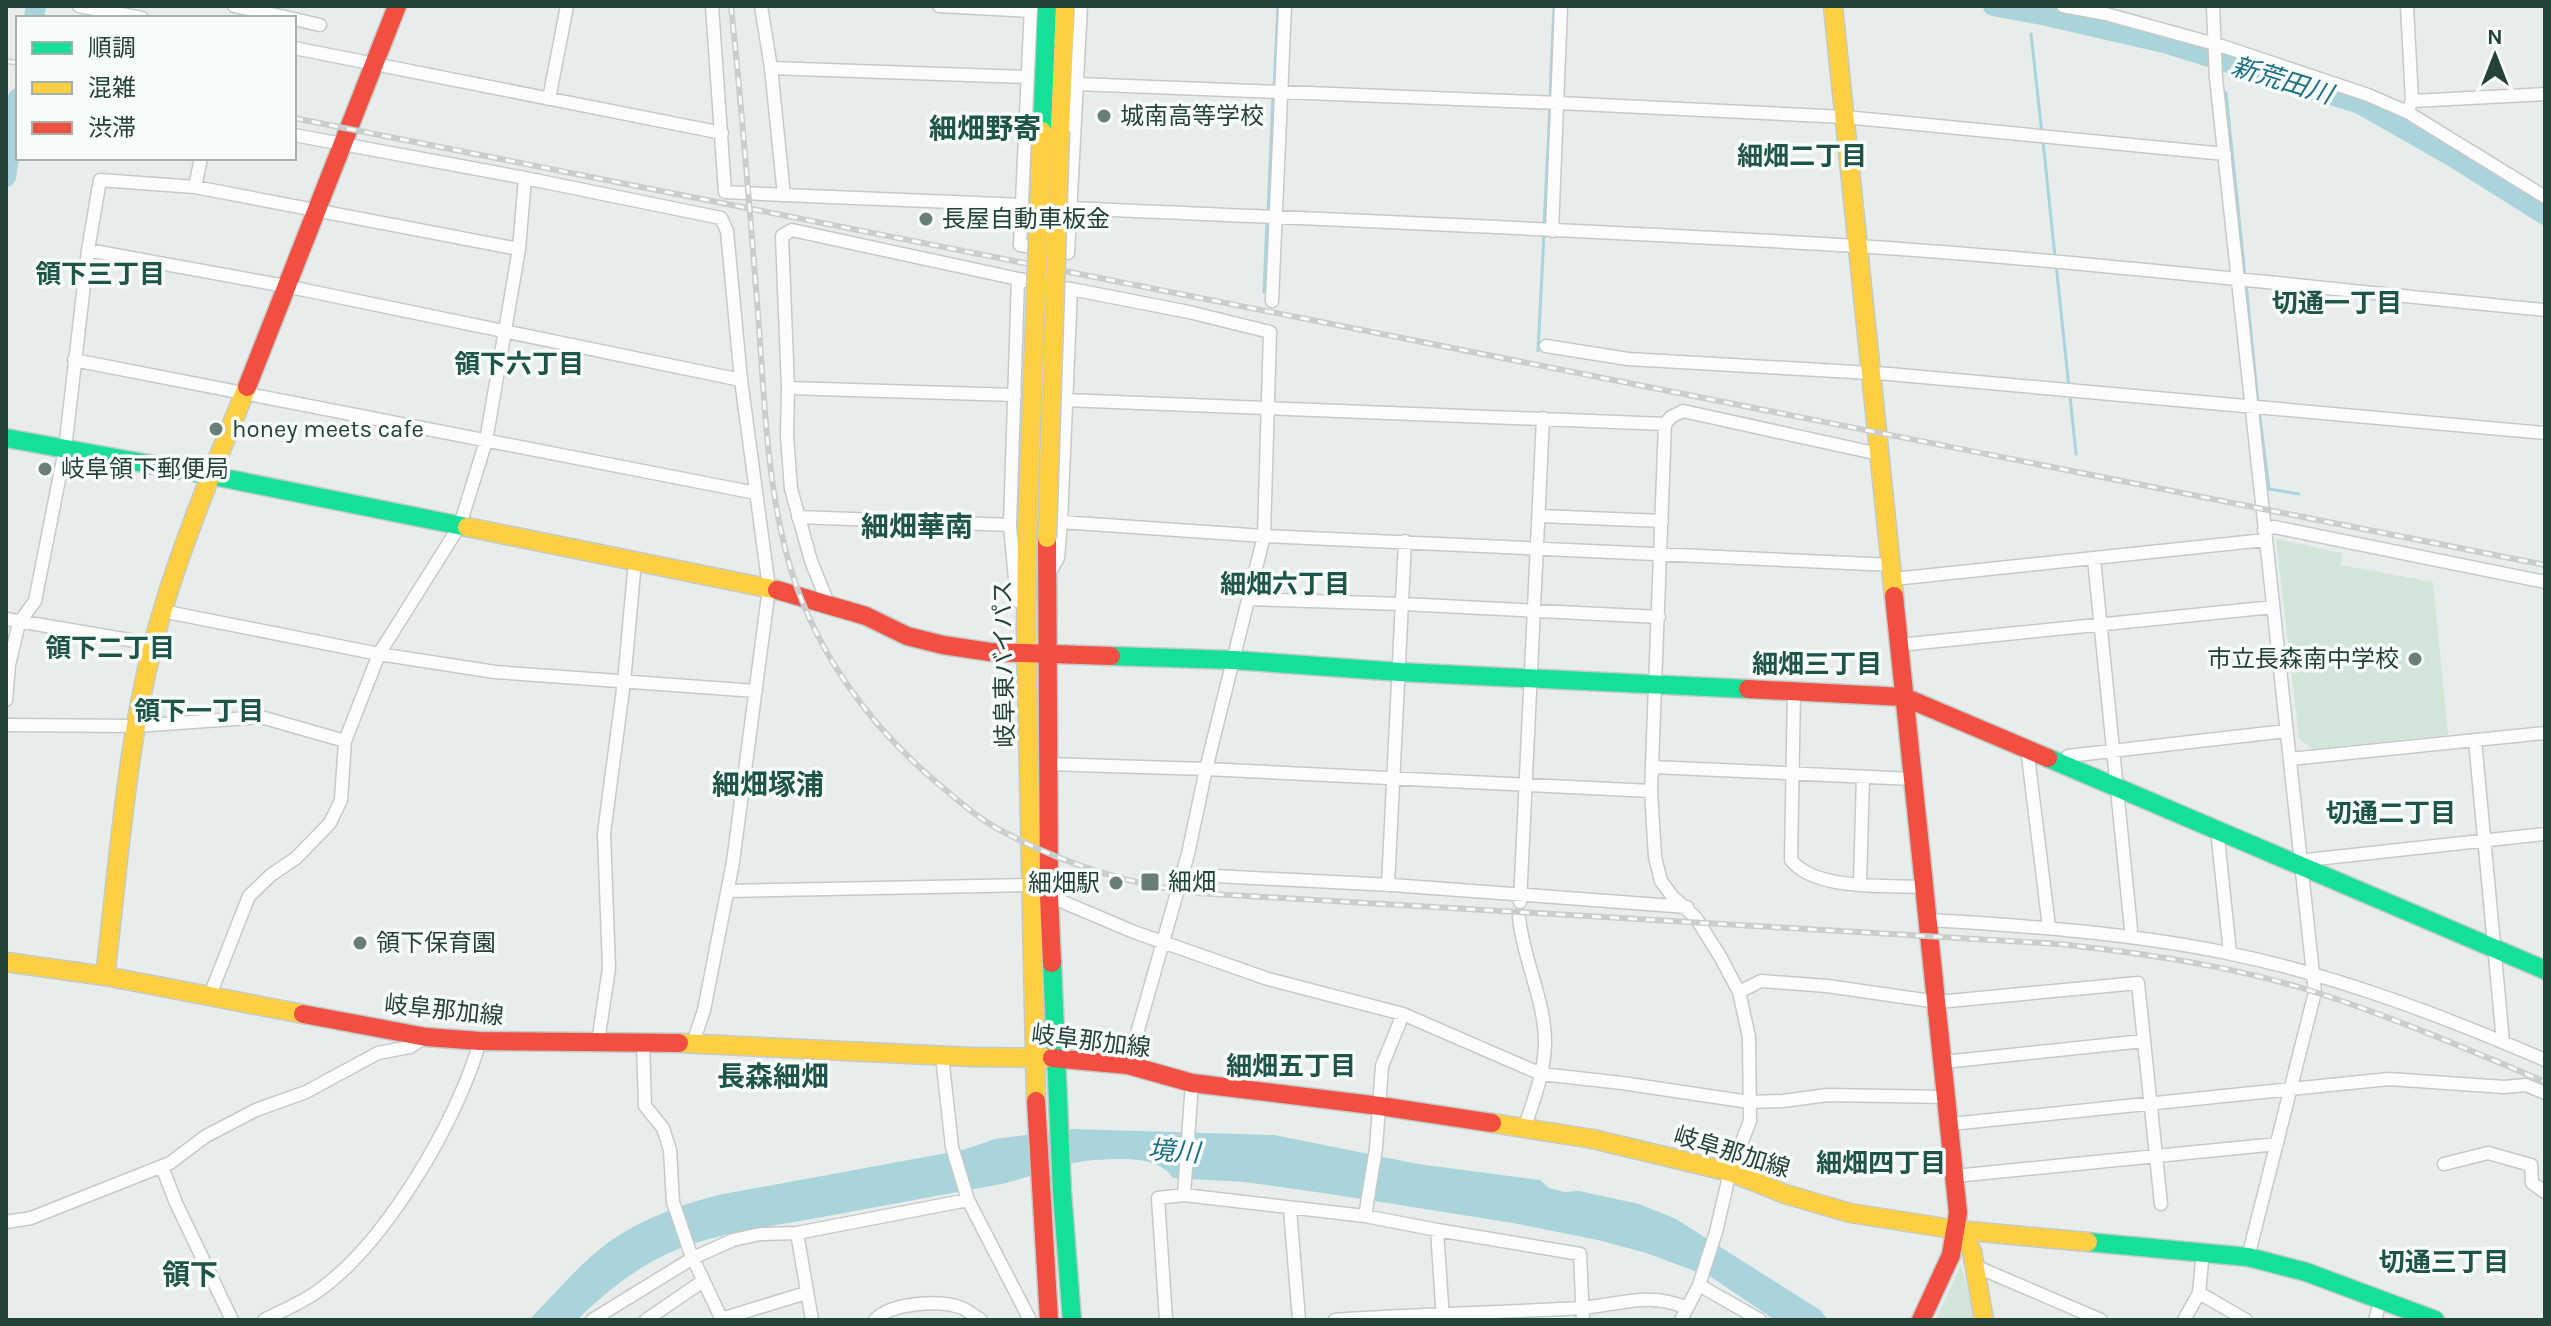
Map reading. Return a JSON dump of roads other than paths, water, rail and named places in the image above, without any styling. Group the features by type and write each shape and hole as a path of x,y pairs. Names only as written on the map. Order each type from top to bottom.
{"main road":[{"path":"105,976 136,726 162,611 209,475 397,6"},
{"name":"岐阜東バイパス","path":"1049,1320 1033,1056 1027,535 1051,131 1065,6"},
{"path":"1833,6 1955,1176 1958,1230 1938,1289 1921,1320"},
{"name":"岐阜東バイパス","path":"1037,8 1051,131 1047,538 1049,896 1072,1320"},
{"path":"6,438 209,475 769,588 866,616 907,636 990,652 1234,660 1400,672 1904,697 2543,968"},
{"name":"岐阜那加線","path":"6,962 105,976 426,1037 480,1041 693,1043 942,1056 1033,1056 1128,1065 1192,1083 1380,1106 1593,1139 1730,1172 1785,1194 1850,1213 1958,1230 2248,1257 2306,1272 2435,1320"},
{"path":"1958,1230 1972,1251 1988,1319"}],"street":[{"path":"79,6 132,16"},
{"path":"233,6 282,16"},
{"path":"549,99 567,6"},
{"path":"712,6 725,192 1022,205"},
{"path":"761,6 771,68 784,195"},
{"path":"939,6 1037,8 1027,77 1020,245 1068,253 1081,6"},
{"path":"1272,301 1285,6"},
{"path":"1552,231 1561,6"},
{"path":"2063,6 2106,14 2409,107 2545,197"},
{"path":"2213,6 2216,70 2315,992 2248,1257"},
{"path":"2407,6 2409,107"},
{"path":"296,19 320,25"},
{"path":"296,48 722,133"},
{"path":"771,68 1027,77"},
{"path":"1077,84 1845,117 2225,154"},
{"path":"2409,107 2545,94"},
{"path":"296,135 721,218 727,231 741,380 769,588 728,891 704,1010 693,1043"},
{"path":"195,187 201,160"},
{"path":"210,995 249,896 271,875 296,858 330,823 341,800 345,741 379,654 460,525 486,441 519,249 525,178"},
{"path":"6,700 13,621 35,601 65,449 88,250 100,180 195,187 519,249"},
{"path":"1071,208 1858,246 2545,310"},
{"path":"828,603 811,561 791,489 782,236 792,230 1189,312 1270,332 1264,536 1188,854 1128,1065"},
{"path":"88,250 285,286 741,380"},
{"path":"1018,279 1010,525 1018,610 1026,635"},
{"path":"1047,578 1058,558 1061,522 1071,289"},
{"path":"1546,346 1628,359 1872,373 2545,433"},
{"path":"74,360 756,493"},
{"path":"788,388 1015,395"},
{"path":"1065,400 1665,424"},
{"path":"1335,1320 1583,1314 1652,1298 1672,1302 1684,1314 1700,1282 1730,1172 1750,1121 1749,1037 1739,992 1687,907 1672,896 1661,881 1655,857 1651,791 1665,424 1683,411 1879,454"},
{"path":"1520,898 1543,418"},
{"path":"1539,516 1662,521"},
{"path":"798,517 1010,525"},
{"path":"1061,522 1893,572 2094,559 2265,535 2274,527 2545,582"},
{"path":"1388,885 1405,541"},
{"path":"2094,559 2130,937"},
{"path":"598,1042 609,968 604,833 624,682 635,561"},
{"path":"1249,599 1659,617"},
{"path":"1899,645 2273,607"},
{"path":"162,611 379,654 495,672 756,691"},
{"path":"13,621 153,644"},
{"path":"1794,690 1791,860 1795,866 1819,881 1926,887"},
{"path":"6,725 136,726 261,717 345,741"},
{"path":"2064,763 2068,756 2286,731"},
{"path":"2290,759 2545,733"},
{"path":"2475,740 2503,1042"},
{"path":"2027,748 2049,927"},
{"path":"1047,764 1651,791"},
{"path":"1653,767 1913,779"},
{"path":"1860,883 1863,777"},
{"path":"2217,829 2230,953"},
{"path":"2301,865 2307,860 2545,834"},
{"path":"1215,876 1687,907"},
{"path":"728,891 1033,885"},
{"path":"1049,896 1165,943 1297,988 1403,1014 1541,1074 1749,1102 1828,1095 1947,1097"},
{"path":"1519,917 1545,1043 1541,1074 1524,1129"},
{"path":"1930,920 2049,927 2230,953 2312,974 2545,1060"},
{"path":"1739,992 1761,981 1827,986 1938,1002 2138,983 2161,1204"},
{"path":"1365,1216 1376,1148 1382,1066 1403,1014"},
{"path":"6,1222 31,1218 162,1167 206,1136 256,1110 306,1092 378,1053 410,1047 426,1037"},
{"path":"264,1320 317,1292 368,1246 413,1181 452,1115 471,1074 480,1041"},
{"path":"1944,1062 2144,1041"},
{"path":"643,1043 645,1106 663,1128 670,1150 673,1202 691,1255 722,1320 806,1293"},
{"path":"942,1056 952,1147 967,1198 1030,1320"},
{"path":"1951,1124 2389,1079 2504,1087 2526,1085 2545,1093"},
{"path":"1184,1195 1192,1083"},
{"path":"1955,1176 2277,1144"},
{"path":"2444,1164 2488,1153 2531,1165 2532,1183 2545,1192"},
{"path":"162,1167 232,1320"},
{"path":"1166,1320 1158,1198 1184,1195 1365,1216 1580,1254 1583,1314"},
{"path":"592,1320 691,1255 733,1240 760,1234 797,1233 967,1198"},
{"path":"1290,1209 1299,1320"},
{"path":"1437,1230 1442,1316"},
{"path":"797,1233 812,1320"},
{"path":"2184,1320 2199,1293 2203,1251"},
{"path":"1975,1266 2101,1320"},
{"path":"646,1320 703,1281"},
{"path":"1700,1282 1754,1318"},
{"path":"2199,1293 2246,1320"},
{"path":"2375,1320 2381,1298"},
{"path":"875,1320 882,1312 921,1305 960,1307 981,1320"},
{"path":"921,1305 922,1320"}],"water":[{"name":"境川","path":"1073,1129 1274,1135 1418,1164 1540,1180 1549,1188 1565,1192 1579,1191 1639,1204 1676,1219 1820,1310 1828,1320 1775,1320 1711,1277 1646,1253 1598,1240 1330,1194 1245,1182 1173,1178 1158,1165 1116,1159 1082,1161 996,1185 714,1238 653,1261 612,1289 577,1320 529,1320 609,1242 634,1226 675,1208 718,1195 963,1150 995,1139"}],"waterway":[{"path":"34,16 36,6"},
{"path":"1274,89 1278,6"},
{"path":"1550,98 1554,6"},
{"name":"新荒田川","path":"1993,6 2164,43 2360,104 2453,157 2545,215"},
{"path":"2031,34 2042,134"},
{"path":"2226,93 2245,276"},
{"path":"1268,213 1273,96"},
{"path":"1544,226 1550,106"},
{"path":"6,177 16,111"},
{"path":"2043,141 2055,257"},
{"path":"1264,292 1267,220"},
{"path":"1538,351 1544,234"},
{"path":"2056,264 2069,388"},
{"path":"2246,284 2258,403"},
{"path":"2070,396 2076,454"},
{"path":"2259,411 2269,489 2299,494"}],"railway":[{"path":"731,6 770,461 785,548 796,584 827,652 868,713 919,767 993,826 1023,842 1095,870 1145,884 1196,893 2060,944 2158,957 2254,975 2318,993 2461,1046 2545,1082"},
{"path":"6,61 16,63"},
{"path":"296,118 2545,565"}],"place":[{"name":"城南高等学校","path":"1104,116"},
{"name":"長屋自動車板金","path":"926,219"},
{"name":"honey meets cafe","path":"216,429"},
{"name":"岐阜領下郵便局","path":"45,469"},
{"name":"市立長森南中学校","path":"2415,659"},
{"name":"細畑","path":"1150,882"},
{"name":"細畑駅","path":"1116,883"},
{"name":"領下保育園","path":"360,943"}],"district":[{"name":"細畑野寄","path":"985,128"},
{"name":"細畑二丁目","path":"1802,156"},
{"name":"領下三丁目","path":"100,274"},
{"name":"切通一丁目","path":"2337,303"},
{"name":"領下六丁目","path":"519,364"},
{"name":"細畑華南","path":"917,526"},
{"name":"細畑六丁目","path":"1285,584"},
{"name":"領下二丁目","path":"110,648"},
{"name":"細畑三丁目","path":"1817,664"},
{"name":"領下一丁目","path":"199,711"},
{"name":"細畑塚浦","path":"768,784"},
{"name":"切通二丁目","path":"2391,813"},
{"name":"細畑五丁目","path":"1291,1066"},
{"name":"長森細畑","path":"773,1076"},
{"name":"細畑四丁目","path":"1881,1163"},
{"name":"切通三丁目","path":"2444,1262"},
{"name":"領下","path":"190,1274"}]}
